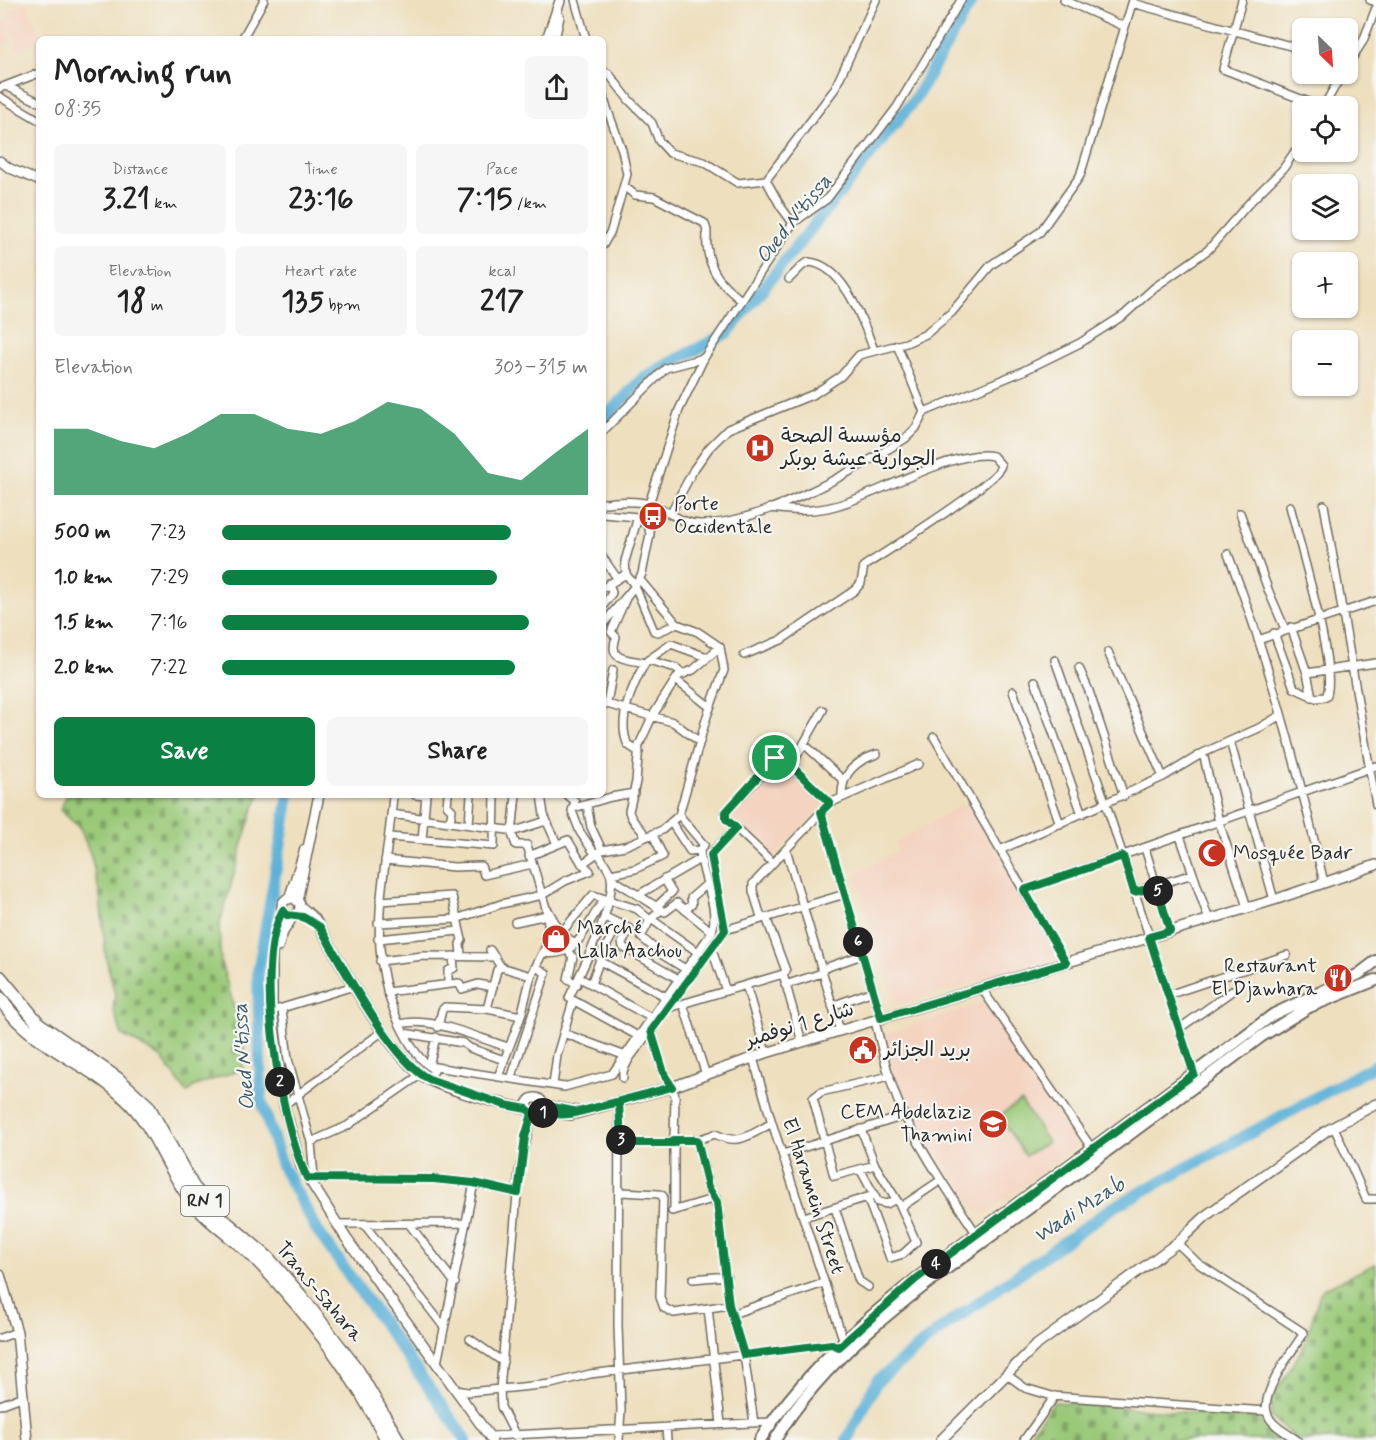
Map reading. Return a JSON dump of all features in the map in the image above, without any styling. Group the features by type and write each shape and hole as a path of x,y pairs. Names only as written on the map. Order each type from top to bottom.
{"highway":[{"name":"Trans-Sahara","path":"0,977 39,1024 118,1079 148,1106 193,1187 220,1217 267,1257 300,1295 358,1371 398,1440"},
{"name":"Trans-Sahara","path":"0,998 26,1029 49,1047 109,1084 135,1107 148,1124 190,1198 249,1253 279,1285 342,1365 374,1414 387,1440"}],"main road":[{"path":"548,36 560,0"},
{"path":"554,36 560,0"},
{"path":"271,966 283,932 294,916 295,902 308,854 308,844 318,798"},
{"name":"شارع 1 نوفمبر","path":"534,1109 578,1112 672,1087 766,1053 1274,900 1376,865"},
{"path":"491,1438 337,1224 310,1178 292,1138 284,1105 277,1010 271,966 273,941 284,902 295,902 309,912 383,1031 425,1077 497,1101 534,1109"},
{"path":"283,910 287,915 320,927"},
{"path":"980,1239 1274,1014 1359,974 1376,961"},
{"path":"760,1440 790,1397 908,1285 980,1239 1262,1036 1309,1007 1376,980"},
{"path":"941,1440 1034,1347 1177,1243 1208,1214 1334,1127 1376,1104"},
{"path":"0,1275 17,1332 27,1440"},
{"path":"775,1440 797,1406 843,1348"}],"street":[{"path":"244,36 264,0"},
{"path":"575,0 585,36"},
{"path":"606,72 652,123 659,141 670,153 685,159 699,159 738,183 766,180 834,90 876,0"},
{"path":"649,504 676,419 704,358 793,223 822,204 848,174 913,84 960,0"},
{"path":"1064,0 1123,26"},
{"path":"1242,0 1223,69 1293,96"},
{"path":"1370,0 1376,2"},
{"path":"670,514 694,470 728,429 814,394 841,376 859,355 916,339 935,328 963,300 991,265 1040,232 1083,168 1132,1 1292,46"},
{"path":"1358,48 1376,8"},
{"path":"3,87 36,74"},
{"path":"3,87 36,101"},
{"path":"0,97 36,118"},
{"path":"606,105 622,150 627,174 626,187 606,238"},
{"path":"606,503 649,504 690,523 701,524 768,508 819,487 900,442 916,428 924,412 1022,372 1080,343 1124,315 1155,287 1208,250 1283,169 1292,156"},
{"path":"0,161 9,168 36,179"},
{"path":"766,180 793,223"},
{"path":"626,187 635,195 654,197 704,223 714,275 741,300"},
{"path":"789,279 809,262 829,270 852,301 874,350"},
{"path":"897,345 924,412"},
{"path":"606,428 666,368 704,358"},
{"path":"744,655 781,640 855,590 861,583 864,566 954,507 996,475 1002,465 993,456 973,455 917,473 837,506 802,511 768,508"},
{"path":"1274,633 1292,686 1312,697 1326,697 1329,689 1328,669 1290,506"},
{"path":"1324,506 1352,666 1373,767 1376,805"},
{"path":"606,513 638,517 648,525 651,534 638,583 606,620"},
{"path":"1240,513 1269,592 1288,628 1307,674 1312,697"},
{"path":"582,864 598,852 625,846 649,836 679,814 710,707 724,670 720,647 698,632 677,624 638,583 626,574 625,561 638,517"},
{"path":"1228,554 1281,715 1303,792 1324,883"},
{"path":"606,562 617,578"},
{"path":"606,602 612,593 606,585 626,574"},
{"path":"638,583 654,631 657,633 677,624"},
{"path":"627,596 611,632 616,637 613,651 620,658 676,668 684,674"},
{"path":"1258,640 1317,618 1376,601"},
{"path":"639,752 632,749 624,736 629,693 646,662 671,644 707,657"},
{"path":"611,876 635,869 663,856 629,814 642,738 653,715 676,680 720,647"},
{"path":"1108,652 1164,777"},
{"path":"1055,660 1106,804 1194,1074"},
{"path":"1307,674 1376,663"},
{"path":"1079,668 1124,795"},
{"path":"606,699 613,670"},
{"path":"676,680 710,707"},
{"path":"1035,681 1082,814"},
{"path":"1012,691 1060,824"},
{"path":"606,703 653,715 679,726 700,742"},
{"path":"791,766 823,710"},
{"path":"1000,850 1164,777 1203,753 1281,715"},
{"path":"934,737 1066,963"},
{"path":"1230,741 1251,809 1274,900"},
{"path":"804,744 844,781"},
{"path":"1203,753 1220,822 1246,907"},
{"path":"842,797 844,781 857,761 877,754"},
{"path":"773,863 726,817 729,807 775,758 781,757 830,803"},
{"path":"802,1042 785,985 783,974 786,971 781,953 752,886 830,803 919,765"},
{"path":"1024,890 1373,767"},
{"path":"606,798 634,793"},
{"path":"311,1142 347,1126 434,1071 419,1057 404,1033 387,992 380,961 378,923 393,798"},
{"path":"422,840 426,798"},
{"path":"448,798 447,805 452,810 450,822"},
{"path":"469,824 471,798"},
{"path":"389,837 494,846 495,798"},
{"path":"498,1077 521,1016 531,976 550,938 542,895 526,844 516,844 512,831 516,798"},
{"path":"542,798 546,821 557,844"},
{"path":"571,798 575,801 572,811 580,832 598,852"},
{"path":"574,808 606,798"},
{"path":"587,805 598,852 611,876 659,909 667,911 677,903 712,932"},
{"path":"821,812 873,992 890,1076 904,1116 941,1180 980,1239"},
{"path":"391,814 512,831 546,821"},
{"path":"429,1066 553,1085 572,1086 609,1076 668,998 712,932 715,912 700,859 703,844 679,814"},
{"path":"671,822 690,851 700,850"},
{"path":"725,930 711,858 712,852 736,828"},
{"path":"1180,836 1209,920"},
{"path":"378,923 456,919 501,904 542,895 565,881 590,872 582,864 569,840 529,856"},
{"path":"1145,848 1170,931"},
{"path":"786,849 840,1031"},
{"path":"638,895 700,859"},
{"path":"385,860 454,867 481,866 484,875 531,864"},
{"path":"1134,892 1157,887 1193,874"},
{"path":"611,876 605,900 605,917 569,997 638,1036"},
{"path":"664,879 672,892 651,919 642,938 661,954 687,970"},
{"path":"685,910 692,904 691,899 707,884"},
{"path":"623,1078 625,1066 725,930 845,894"},
{"path":"561,933 591,896 596,895 642,912 699,953"},
{"path":"380,901 452,896 462,942 461,955"},
{"path":"544,953 569,952 605,900"},
{"path":"515,922 546,911"},
{"path":"546,911 561,933 576,944"},
{"path":"605,917 630,929 622,943 623,947 680,980"},
{"path":"591,984 620,923"},
{"path":"378,939 459,931"},
{"path":"711,947 726,991"},
{"path":"490,950 501,967 531,976"},
{"path":"569,952 573,957 568,979 591,984 653,1018"},
{"path":"785,985 862,955"},
{"path":"1168,994 1287,955"},
{"path":"380,961 423,956 495,957"},
{"path":"448,984 448,971 454,968 453,956"},
{"path":"600,961 668,998"},
{"path":"487,1009 497,970 501,967"},
{"path":"511,1079 546,973 536,967"},
{"path":"668,1008 783,974"},
{"path":"387,992 445,987 448,984 458,983 462,989 478,984 493,987"},
{"path":"746,985 766,1053"},
{"path":"354,986 277,1010 311,1142 310,1178 433,1179 474,1183 518,1193"},
{"path":"982,989 1094,1150"},
{"path":"1180,1028 1235,989"},
{"path":"832,1006 873,992"},
{"path":"553,1085 563,1034 573,1001"},
{"path":"683,1004 706,1075"},
{"path":"438,1027 445,1006 487,1009 521,1016"},
{"path":"400,1024 411,1022 471,1033 508,1047"},
{"path":"284,1105 383,1031"},
{"path":"651,1031 665,1076 676,1100 674,1210"},
{"path":"404,1033 465,1043 470,1048 504,1060"},
{"path":"563,1034 623,1055"},
{"path":"429,1066 436,1037"},
{"name":"El Haramein Street","path":"753,1058 771,1123 804,1217 843,1348"},
{"path":"874,1165 834,1176 813,1104 816,1093 890,1076"},
{"path":"619,1102 621,1143 619,1440"},
{"path":"517,1438 501,1407 500,1389 518,1193 525,1137 534,1109"},
{"path":"783,1154 904,1116"},
{"path":"621,1143 697,1140 716,1134 725,1140 736,1140 771,1123"},
{"path":"1334,1127 1366,1199 1376,1199"},
{"path":"860,1169 891,1258 903,1254 916,1242 901,1207 874,1165 861,1129"},
{"path":"697,1140 708,1187 716,1198 729,1305 744,1355 754,1422"},
{"path":"901,1207 941,1180"},
{"path":"437,1363 474,1183"},
{"path":"621,1192 660,1194 663,1198 660,1297 663,1306 674,1313 729,1305"},
{"path":"871,1196 884,1204 896,1199"},
{"path":"804,1217 871,1196"},
{"path":"663,1212 716,1198"},
{"path":"835,1208 859,1281 868,1287"},
{"path":"337,1224 466,1223"},
{"path":"364,1224 444,1327"},
{"path":"409,1224 455,1282"},
{"path":"1177,1243 1199,1264 1304,1333 1274,1383 1266,1411"},
{"path":"693,1279 727,1276"},
{"path":"732,1314 824,1283"},
{"path":"708,1308 721,1424"},
{"path":"0,1338 17,1332"},
{"path":"470,1340 502,1362"},
{"path":"455,1389 468,1392 552,1384 590,1374 714,1358 832,1344 843,1348"},
{"path":"1006,1374 1032,1391 1055,1396 1266,1411 1280,1429 1297,1440"},
{"path":"0,1405 24,1396"},
{"path":"1024,1440 1055,1396"},
{"path":"491,1438 771,1422"},
{"path":"666,1427 667,1440"}],"shaded area":[{"path":"26,2 41,36 36,36 36,42 18,50 15,45 19,43 13,30 8,33 12,41 3,45 0,39 0,19 5,21 9,19 6,12"},
{"path":"779,758 826,802 774,856 728,813"},
{"path":"967,802 1058,957 897,1006 855,874 898,851 895,843"},
{"name":"CEM Abdelaziz Thamini","path":"988,1001 1084,1141 985,1214 976,1210 938,1153 932,1154 902,1106 882,1035"}],"green space":[{"path":"66,798 259,798 252,812 219,926 221,963 244,1039 243,1069 195,1086 187,1093 161,1057 122,1035 113,1009 115,995 106,958 100,896 91,856 80,828 60,810"},
{"path":"1021,1101 1048,1142 1025,1156 999,1116"},
{"path":"1376,1264 1376,1440 1297,1440 1271,1417 1271,1400 1304,1346 1320,1293 1324,1288"},
{"path":"1054,1402 1257,1418 1279,1440 1025,1440"}],"waterway":[{"name":"Oued N'tissa","path":"606,417 644,377 727,333 915,99 972,0"},
{"name":"Oued N'tissa","path":"288,798 258,972 261,1100 282,1166 317,1230 466,1440"},
{"name":"Wadi Mzab","path":"847,1440 877,1381 941,1329 1112,1208 1376,1065"}],"place":[{"name":"مؤسسة الصحة الجوارية عيشة بوبكر","path":"760,448"},
{"name":"Porte Occidentale","path":"653,516"},
{"name":"Mosquée Badr","path":"1212,853"},
{"name":"Marché Lalla Aachou","path":"556,939"},
{"name":"Restaurant El Djawhara","path":"1338,978"},
{"name":"بريد الجزائر","path":"863,1050"},
{"name":"CEM Abdelaziz Thamini","path":"993,1124"}],"route":[{"path":"775,758 725,813 726,819 736,828 711,855 710,862 726,925 725,930 651,1031 665,1076 672,1087 578,1112 571,1115 541,1112 537,1115 534,1115 532,1114 530,1113 527,1109 505,1105 457,1090 420,1075 383,1031 320,927 303,917 287,915 283,910 273,941 272,954 271,988 276,1056 292,1138 307,1178 433,1179 474,1183 518,1193 525,1137 532,1114 537,1115 539,1114 541,1112 542,1110 543,1105 578,1112 619,1102 621,1143 674,1143 674,1140 697,1140 708,1187 717,1202 729,1305 744,1355 832,1344 839,1347 878,1310 916,1279 1094,1150 1194,1074 1149,937 1170,931 1157,887 1134,892 1123,856 1024,890 1066,963 881,1018 821,812 830,803 783,758 780,756 775,758"}]}
